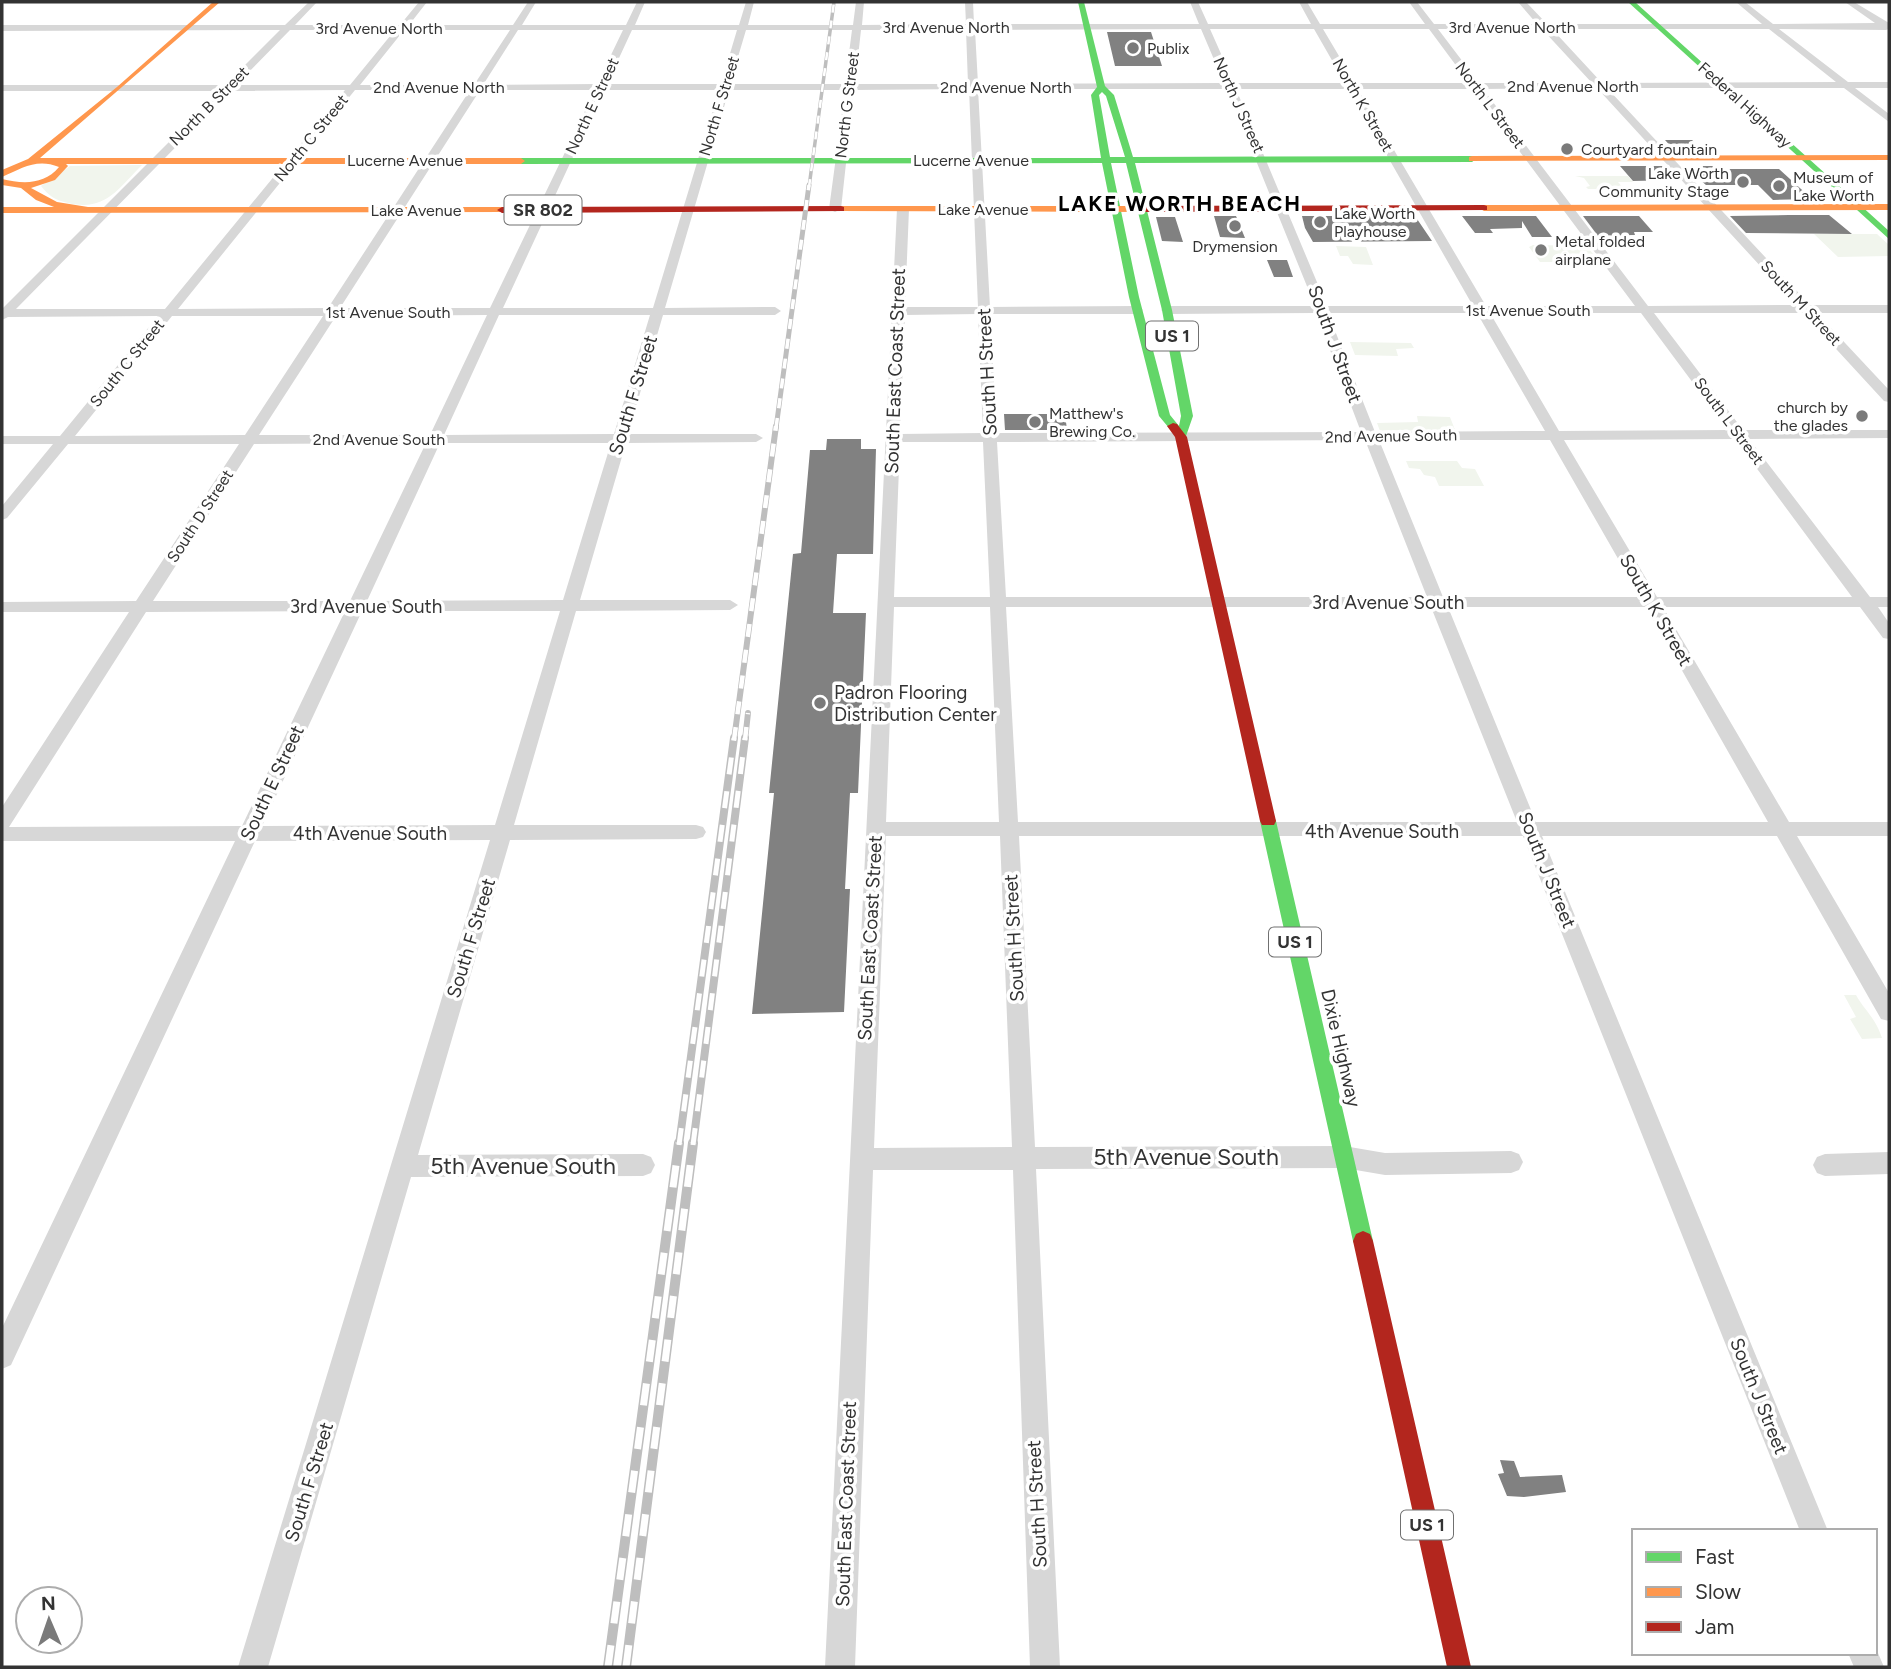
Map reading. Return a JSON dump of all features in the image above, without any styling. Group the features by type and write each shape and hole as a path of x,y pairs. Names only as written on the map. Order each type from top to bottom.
{"main road":[{"path":"8,185 47,181 59,174 64,166 52,156 118,88 217,2"},
{"name":"Dixie Highway","path":"1081,2 1101,87 1110,95 1130,160 1167,310 1187,416 1181,438"},
{"name":"Federal Highway","path":"1631,2 1889,236"},
{"name":"Dixie Highway","path":"1101,87 1095,95 1105,160 1137,310 1165,416 1181,438 1459,1667"},
{"name":"Lucerne Avenue","path":"2,167 52,156 154,161 1889,158"},
{"path":"8,185 25,163"},
{"name":"Lake Avenue","path":"8,185 45,203 76,210"},
{"name":"Lake Avenue","path":"2,210 1889,207"}],"street":[{"name":"North B Street","path":"3,314 313,2"},
{"name":"North C Street","path":"252,210 422,2"},
{"name":"South D Street","path":"2,822 532,2"},
{"name":"North E Street","path":"543,209 641,2"},
{"name":"North F Street","path":"688,209 750,2"},
{"name":"North G Street","path":"835,209 860,2"},
{"name":"South H Street","path":"969,2 1009,828 1045,1667"},
{"name":"North J Street","path":"1194,2 1283,209"},
{"name":"North K Street","path":"1303,2 1423,208"},
{"name":"North L Street","path":"1413,2 1568,208"},
{"name":"South M Street","path":"1522,2 1889,398"},
{"path":"1740,2 1889,119"},
{"path":"1849,2 1888,27"},
{"name":"3rd Avenue North","path":"2,28 1888,27"},
{"name":"2nd Avenue North","path":"2,88 1889,85"},
{"name":"South K Street","path":"1423,208 1889,1012"},
{"name":"South L Street","path":"1568,208 1889,634"},
{"name":"South E Street","path":"2,1356 543,209"},
{"name":"South F Street","path":"253,1667 688,209"},
{"name":"South East Coast Street","path":"840,1667 903,209"},
{"name":"South J Street","path":"1283,209 1370,436 1813,1529"},
{"name":"South C Street","path":"2,515 252,210"},
{"name":"1st Avenue South","path":"1167,310 1889,309"},
{"path":"897,311 1137,310"},
{"name":"1st Avenue South","path":"3,314 775,311"},
{"name":"2nd Avenue South","path":"892,438 1889,434"},
{"name":"2nd Avenue South","path":"2,440 755,438"},
{"name":"3rd Avenue South","path":"886,602 1889,602"},
{"name":"3rd Avenue South","path":"2,607 730,605"},
{"name":"4th Avenue South","path":"875,829 1889,829"},
{"name":"4th Avenue South","path":"2,835 696,832"},
{"name":"5th Avenue South","path":"860,1160 1344,1157 1385,1164 1511,1162"},
{"path":"1825,1165 1889,1163"},
{"name":"5th Avenue South","path":"403,1166 643,1165"}],"shaded area":[{"path":"142,165 118,190 92,204 81,205 59,200 41,186 70,166"},
{"path":"1575,176 1628,176 1633,182 1618,182 1624,189 1588,189 1586,187 1590,186 1584,178"},
{"path":"1814,234 1877,234 1889,245 1889,256 1838,257"},
{"path":"1336,246 1366,247 1373,265 1353,264 1348,256 1340,256"},
{"path":"1587,246 1599,262 1540,262 1529,247"},
{"path":"1350,342 1411,343 1414,348 1396,349 1398,356 1355,355"},
{"path":"1417,416 1450,417 1455,430 1380,431 1377,423 1418,422"},
{"path":"1406,461 1457,461 1462,468 1475,469 1484,486 1439,486 1435,477 1424,475 1420,469 1409,468"},
{"path":"1844,995 1856,995 1873,1019 1882,1038 1862,1039 1850,1019 1856,1017"}],"building":[{"name":"Publix","path":"1107,32 1151,32 1162,66 1115,66"},
{"path":"1665,140 1692,140 1704,151 1676,152"},
{"path":"1620,166 1665,166 1678,180 1633,181"},
{"path":"1684,166 1779,169 1812,199 1773,200 1758,185 1706,185"},
{"path":"1829,215 1852,234 1746,233 1730,216"},
{"path":"1214,216 1236,216 1245,238 1220,237"},
{"path":"1302,216 1415,216 1432,241 1313,242"},
{"path":"1462,216 1536,216 1552,237 1532,237 1522,221 1522,228 1490,229 1493,233 1475,233"},
{"path":"1583,216 1639,216 1653,232 1598,236"},
{"path":"1156,217 1175,217 1183,242 1162,241"},
{"path":"1267,260 1287,260 1293,277 1274,277"},
{"name":"Matthew's Brewing Co.","path":"1004,414 1065,414 1067,430 1005,430"},
{"name":"Padron Flooring Distribution Center","path":"827,439 861,439 861,449 876,449 873,554 837,554 833,613 866,613 858,793 850,793 845,889 850,889 844,1012 752,1014 774,793 769,793 793,554 801,553 810,450 826,450"},
{"path":"1500,1460 1514,1461 1520,1477 1562,1475 1566,1492 1524,1497 1507,1496 1498,1474 1504,1473"}],"railway":[{"path":"809,187 834,2"},
{"path":"776,428 809,185"},
{"path":"734,740 776,426"},
{"path":"745,740 748,713"},
{"path":"679,1145 734,738"},
{"path":"693,1145 745,738"},
{"path":"608,1667 679,1143"},
{"path":"626,1667 693,1143"}],"traffic: fast":[{"path":"1081,2 1101,87 1110,95 1130,160 1167,310 1187,416 1181,437"},
{"path":"1631,2 1889,236"},
{"path":"1101,87 1095,95 1125,257 1165,416 1173,426"},
{"path":"1130,160 1472,159"},
{"path":"521,161 1130,160"},
{"path":"1268,821 1363,1241"}],"traffic: slow":[{"path":"120,86 217,2"},
{"path":"30,162 117,89"},
{"path":"1472,159 1889,158"},
{"path":"2,174 32,161 48,161 64,166 59,173 45,182 28,186 2,182"},
{"path":"54,161 521,161"},
{"path":"24,186 39,198 53,204 88,210 502,210"},
{"path":"1484,208 1889,207"},
{"path":"841,209 1142,209"},
{"path":"2,210 76,210"}],"traffic: jam":[{"path":"1142,209 1484,208"},
{"path":"502,210 841,209"},
{"path":"1173,426 1181,437 1268,821"},
{"path":"1363,1241 1459,1667"}],"place":[{"name":"Publix","path":"1133,48"},
{"name":"Courtyard fountain","path":"1567,149"},
{"name":"Lake Worth Community Stage","path":"1743,182"},
{"name":"Museum of Lake Worth","path":"1779,186"},
{"name":"Lake Worth Playhouse","path":"1320,222"},
{"name":"Drymension","path":"1235,226"},
{"name":"Metal folded airplane","path":"1541,250"},
{"name":"church by the glades","path":"1862,416"},
{"name":"Matthew's Brewing Co.","path":"1035,422"},
{"name":"Padron Flooring Distribution Center","path":"820,703"}],"district":[{"name":"LAKE WORTH BEACH","path":"1180,203"}]}
